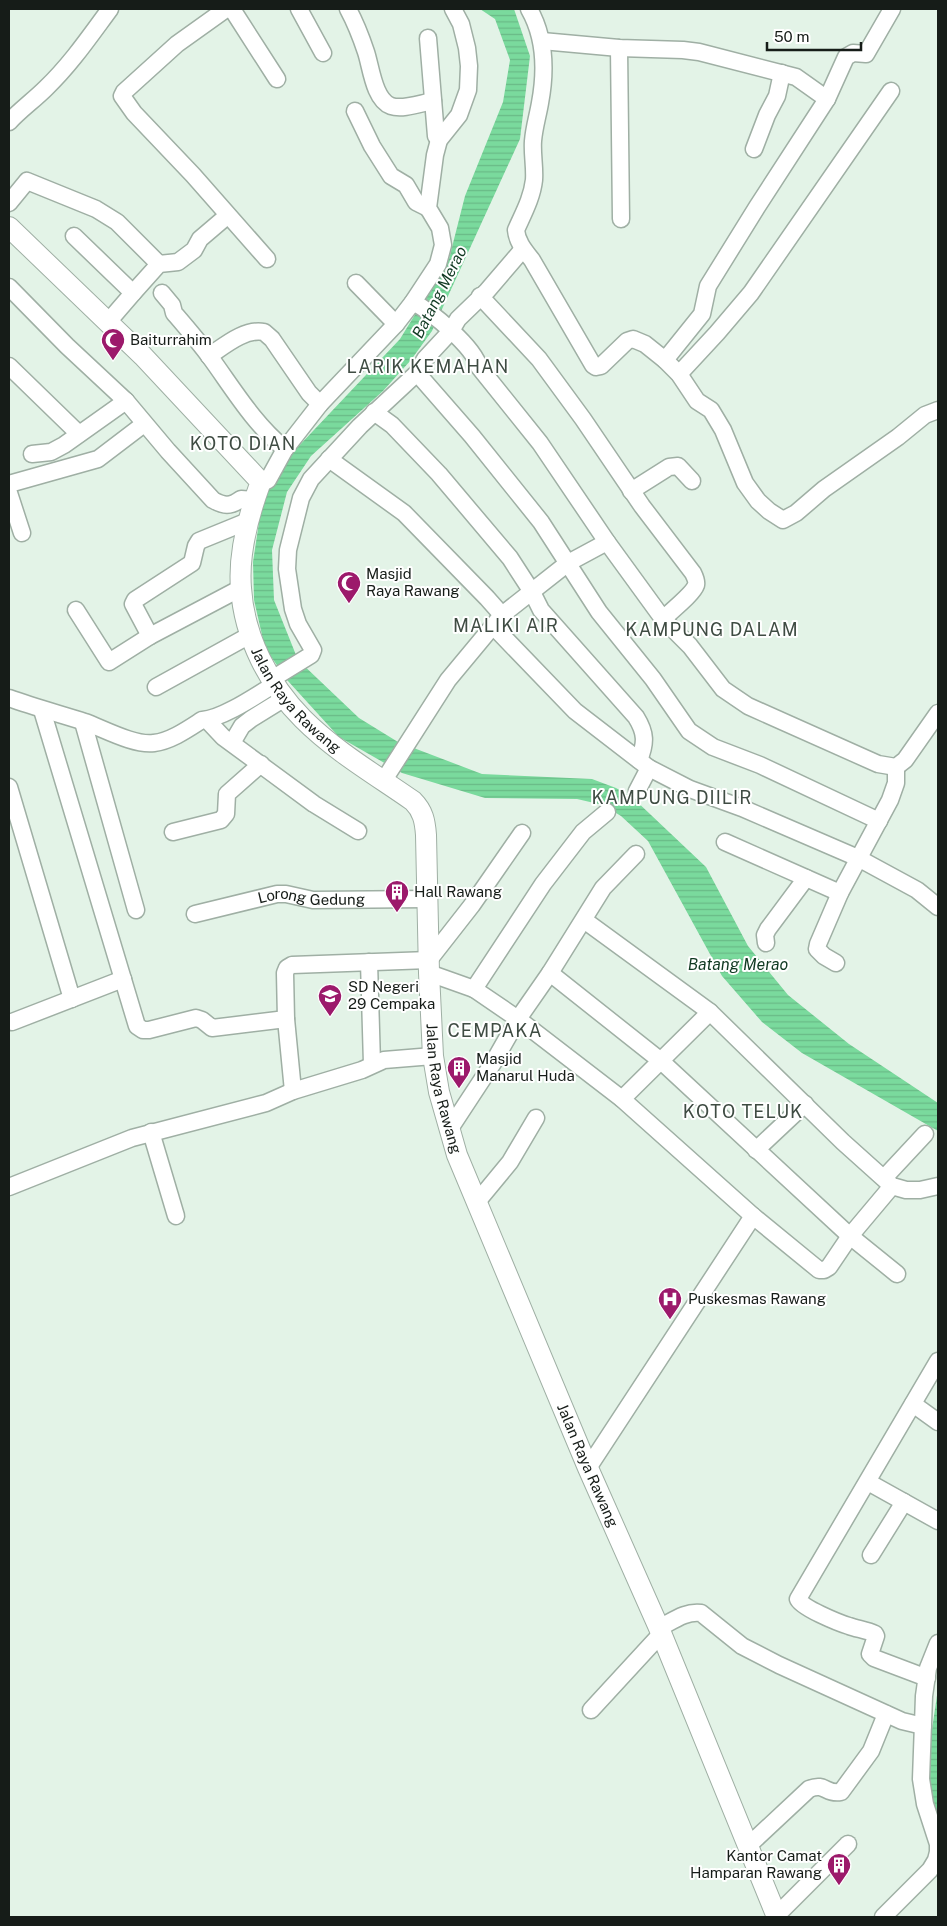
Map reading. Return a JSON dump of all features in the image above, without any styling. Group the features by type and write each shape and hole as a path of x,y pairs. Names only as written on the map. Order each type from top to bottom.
{"main road":[{"path":"10,230 143,356 258,479 257,492"},
{"name":"Jalan Raya Rawang","path":"257,492 248,521 242,554 241,588 250,635 278,684 303,719 334,746 387,776 420,807 424,818 433,1056 438,1092 448,1130 588,1468 660,1631 777,1916"}],"street":[{"path":"9,122 46,88 72,60 110,9"},
{"path":"226,9 177,44 124,92 122,96 134,113 193,175 266,259"},
{"path":"232,9 277,79"},
{"path":"298,9 323,53"},
{"path":"348,9 366,53 377,89 389,106 398,108 433,101"},
{"path":"428,208 435,155 439,140 459,115 468,90 470,66 467,48 461,24 453,9"},
{"path":"529,9 542,41 541,100 533,141 534,178 532,194 516,230 516,236 596,368 601,366 628,341 633,339 645,344 665,360 679,374 697,401 711,410 724,430 745,483 752,493 769,510 783,520 796,513 824,489 898,437 925,415 938,410"},
{"path":"665,360 702,314 708,286 757,206 827,100 846,57 853,54 866,54 892,9"},
{"path":"428,38 436,136 439,140"},
{"path":"542,41 619,48 682,50 796,77 827,100"},
{"path":"619,48 621,219"},
{"path":"754,149 767,114 777,96 782,74"},
{"path":"679,374 751,293 891,91"},
{"path":"9,287 66,346 126,401 212,500 222,505 234,504 257,492 268,480 285,450 320,404 396,324 414,302 438,264 443,245 440,228 428,208 416,202 406,185 391,176 372,146 355,112"},
{"path":"9,203 27,181 62,195 96,209 117,222 159,264"},
{"path":"108,322 159,264 178,262 194,250 200,239 227,216"},
{"path":"74,236 132,293"},
{"path":"232,743 242,726 251,719 278,684 311,655 313,650 298,624 287,570 288,550 301,498 311,479 374,412 417,373 424,359 451,331 458,319 523,249"},
{"path":"356,283 396,324"},
{"path":"162,293 172,305 174,313 209,356 243,405 270,437 285,450"},
{"path":"480,296 540,359 631,491 696,579 696,585 692,591 663,619"},
{"path":"414,302 451,331 476,357 480,367 540,443 607,542 663,619 690,646 723,690 748,706 878,764 896,767 905,760 938,713"},
{"path":"209,356 224,345 247,333 264,332 272,339 309,393 320,404"},
{"path":"9,366 79,434"},
{"path":"417,373 472,436 541,522 600,612 653,679 689,731 713,747 760,765 878,821"},
{"path":"32,454 51,452 64,445 126,401"},
{"path":"374,412 392,425 439,474 510,558 541,610 636,717 646,739 644,764 637,791"},
{"path":"9,484 98,459 144,424"},
{"path":"329,459 404,513 487,598 497,620 575,711 644,764 690,789 742,808 858,858 916,890 938,907"},
{"path":"631,491 668,467 678,466 692,481"},
{"path":"9,493 22,533"},
{"path":"150,636 133,604 135,600 192,563 196,546 200,541 248,521"},
{"path":"387,776 448,680 497,620 568,564 607,542"},
{"path":"76,610 109,662 150,636 241,588"},
{"path":"156,688 250,635"},
{"path":"9,698 148,744 173,737 202,720 207,720 232,709 278,684"},
{"path":"42,710 137,1026 143,1030 149,1030 196,1018 212,1028 286,1019"},
{"path":"207,720 223,737 314,804 358,832"},
{"path":"83,722 136,910"},
{"path":"173,832 221,820 226,814 227,794 261,764"},
{"path":"836,962 824,956 817,949 840,893 890,800 896,783 896,767"},
{"path":"9,787 72,999"},
{"path":"474,989 543,884 583,832 608,812"},
{"path":"429,967 522,833"},
{"path":"725,842 840,893"},
{"path":"448,1130 493,1063 518,1018 584,920 603,888 636,854"},
{"path":"766,943 765,935 768,929 806,878"},
{"name":"Lorong Gedung","path":"195,914 277,894 313,900 428,899"},
{"path":"584,920 710,1012 888,1182 906,1190 920,1190 938,1186"},
{"path":"369,962 372,1064"},
{"path":"294,1091 286,1019 285,973 287,968 292,965 369,962 429,967 474,989 518,1018 622,1099 754,1216 819,1270 829,1267 888,1182 925,1134"},
{"path":"550,972 661,1061 850,1236 897,1274"},
{"path":"12,1022 123,979"},
{"path":"622,1099 710,1012"},
{"path":"9,1187 151,1132 266,1103 294,1091 362,1070 372,1064 392,1058 433,1056"},
{"path":"756,1150 805,1104"},
{"path":"478,1202 510,1162 536,1118"},
{"path":"151,1132 176,1216"},
{"path":"588,1468 754,1216"},
{"path":"927,1678 874,1658 870,1654 876,1636 873,1633 849,1626 799,1602 800,1594 868,1482 938,1360"},
{"path":"913,1404 938,1422"},
{"path":"868,1482 938,1521"},
{"path":"871,1555 904,1502"},
{"path":"590,1710 660,1631 685,1614 701,1613 742,1646 778,1665 902,1721 923,1726"},
{"path":"883,1917 930,1870 938,1852 938,1844 924,1804 922,1790 924,1696 928,1668 938,1643"},
{"path":"748,1846 809,1789 822,1786 828,1791 841,1792 871,1751 886,1714"},
{"path":"777,1916 848,1844"}],"water":[{"name":"Batang Merao","path":"480,9 514,9 530,56 520,139 432,331 411,360 383,391 311,456 287,492 272,550 274,600 298,660 359,718 398,742 482,774 592,779 616,788 632,797 706,867 748,946 788,995 849,1044 938,1103 938,1131 802,1053 762,1022 722,976 648,841 621,816 603,805 577,799 485,798 402,773 339,737 288,681 265,648 254,600 253,562 261,509 278,468 400,339 449,259 465,196 503,102 510,60 495,19"},
{"path":"938,1688 938,1828 930,1794 929,1759"}],"place":[{"name":"Baiturrahim","path":"113,361"},
{"name":"Masjid Raya Rawang","path":"349,604"},
{"name":"Hall Rawang","path":"397,913"},
{"name":"SD Negeri 29 Cempaka","path":"330,1017"},
{"name":"Masjid Manarul Huda","path":"459,1089"},
{"name":"Puskesmas Rawang","path":"670,1320"},
{"name":"Kantor Camat Hamparan Rawang","path":"839,1886"}],"district":[{"name":"LARIK KEMAHAN","path":"428,367"},
{"name":"KOTO DIAN","path":"243,444"},
{"name":"MALIKI AIR","path":"506,626"},
{"name":"KAMPUNG DALAM","path":"712,630"},
{"name":"KAMPUNG DIILIR","path":"672,798"},
{"name":"CEMPAKA","path":"495,1031"},
{"name":"KOTO TELUK","path":"743,1112"}]}
